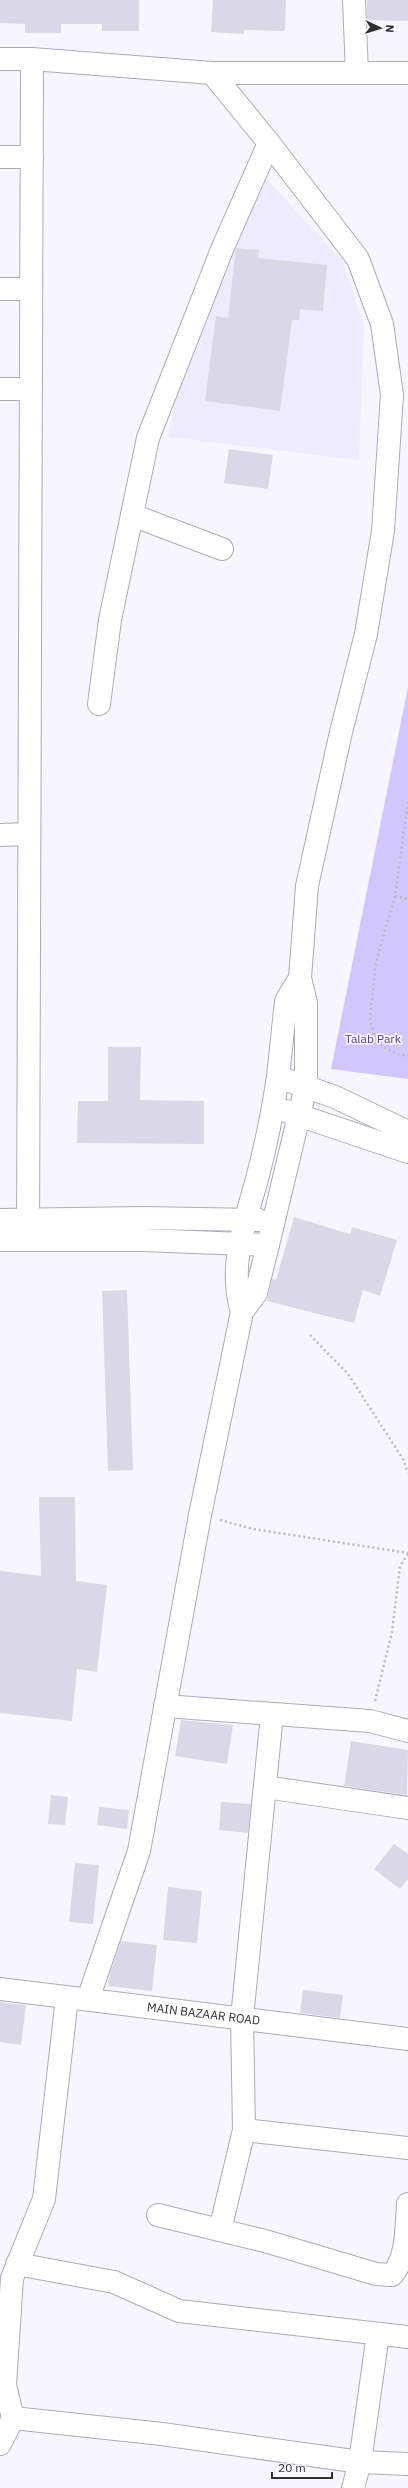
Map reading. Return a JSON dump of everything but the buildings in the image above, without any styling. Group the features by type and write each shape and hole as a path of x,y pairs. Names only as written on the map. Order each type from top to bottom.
{"street":[{"path":"354,0 357,73"},
{"path":"0,58 32,59 212,73 408,73"},
{"path":"28,1230 32,59"},
{"path":"0,2444 13,2418 5,2385 10,2272 44,2199 77,1999 139,1851 200,1515 242,1312 256,1293 275,1221 306,1086 306,1003 300,978 307,886 341,732 366,634 383,531 400,395 382,324 358,259 269,143 212,73"},
{"path":"99,704 110,620 148,438 223,247 269,143"},
{"path":"0,157 32,157"},
{"path":"0,289 31,289"},
{"path":"0,389 31,389"},
{"path":"132,515 222,549"},
{"path":"0,835 29,834"},
{"path":"242,1312 236,1292 239,1244 274,1107 286,1001 300,978"},
{"path":"278,1078 306,1086 335,1097 408,1132"},
{"path":"274,1107 408,1152"},
{"path":"0,1240 28,1230 144,1218 275,1221"},
{"path":"0,1220 28,1230 143,1240 268,1245"},
{"path":"165,1706 370,1721 408,1730"},
{"path":"220,2230 244,2130 242,2018 272,1714"},
{"path":"265,1787 408,1808"},
{"name":"MAIN BAZAAR ROAD","path":"0,1989 408,2039"},
{"path":"244,2130 408,2148"},
{"path":"158,2215 265,2241 376,2274 392,2275 399,2267 403,2256 408,2204"},
{"path":"10,2272 114,2282 179,2311 408,2337"},
{"path":"353,2488 360,2462 378,2334"},
{"path":"13,2418 162,2434 360,2462 408,2464"}],"path":[{"path":"408,802 395,896 376,962 370,1018 376,1043 397,1054 408,1056"},
{"path":"395,896 408,898"},
{"path":"310,1335 348,1374 403,1459 408,1473"},
{"path":"200,1515 253,1528 408,1554 400,1566 392,1632 370,1721"}],"shaded area":[{"path":"263,175 343,262 364,326 359,460 168,437 178,392"}],"green space":[{"name":"Talab Park","path":"408,687 408,1079 331,1069"}]}
